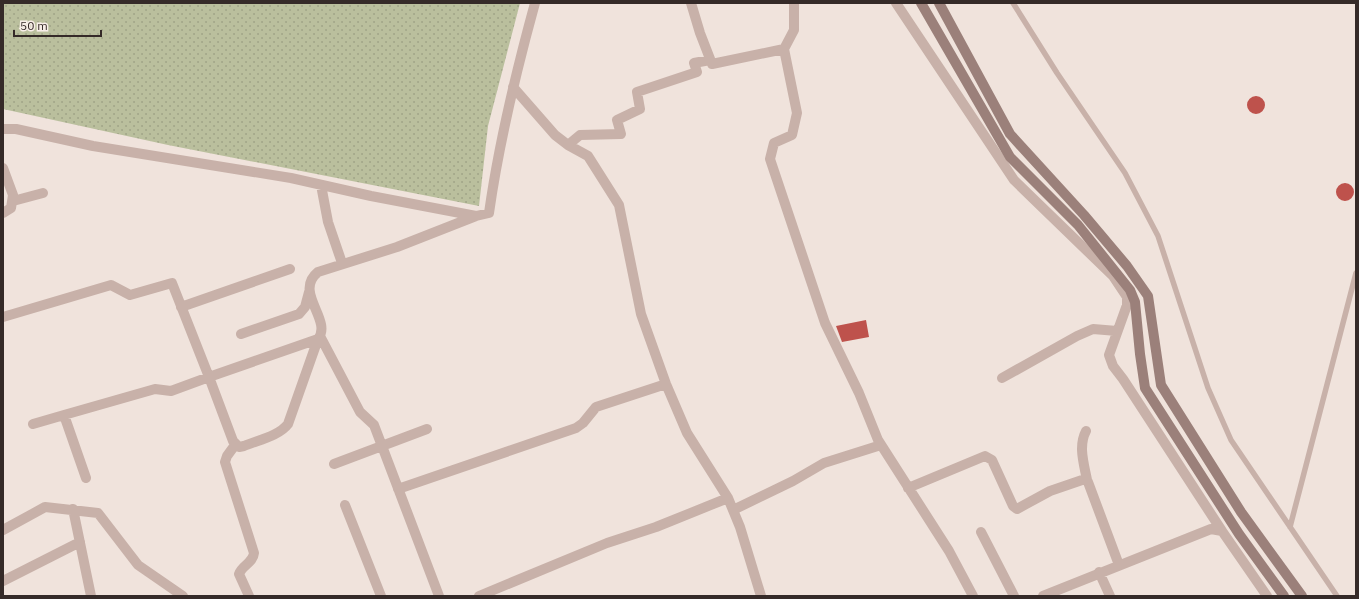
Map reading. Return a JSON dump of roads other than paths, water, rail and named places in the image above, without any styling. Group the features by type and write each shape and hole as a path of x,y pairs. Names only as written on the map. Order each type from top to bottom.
{"street":[{"path":"242,334 299,314 305,307 309,285 313,276 325,268 398,247 476,216 489,213 496,160 535,3"},
{"path":"691,3 700,33 712,64 784,49"},
{"path":"794,3 794,30 784,49 797,113 792,135 774,143 770,159 824,323 859,394 881,445 949,551 973,596"},
{"path":"896,3 1014,180 1065,230 1089,251 1120,284 1127,297 1127,305 1109,355 1110,362 1267,596"},
{"path":"921,3 1010,157 1078,225 1130,290 1135,302 1145,388 1239,534 1284,596"},
{"path":"939,3 1010,134 1084,215 1127,266 1148,296 1155,354 1161,385 1241,512 1302,596"},
{"path":"568,145 580,135 621,134 617,120 640,109 637,92 697,72 694,63 710,60"},
{"path":"513,87 555,135 568,145 588,156 619,205 641,314 666,384 687,433 728,498 761,596"},
{"path":"3,128 16,129 93,146 291,178 476,216"},
{"path":"3,168 12,191 13,201 11,208 3,213"},
{"path":"321,185 328,222 342,263"},
{"path":"13,201 43,193"},
{"path":"181,308 290,269"},
{"path":"3,317 111,285 130,295 172,283 209,377 232,441 235,445 244,446 284,430 290,419 322,330 309,290"},
{"path":"1002,378 1077,336 1094,329 1118,331"},
{"path":"33,424 155,389 171,391 319,338"},
{"path":"319,338 360,412 374,425 439,596"},
{"path":"1140,354 1155,354"},
{"path":"398,489 576,428 583,423 592,410 596,407 666,384"},
{"path":"64,415 86,478"},
{"path":"334,464 427,429"},
{"path":"1086,431 1083,436 1082,448 1086,480 1119,565"},
{"path":"235,445 227,456 225,462 254,552 252,560 242,569 239,574 248,596"},
{"path":"733,510 793,481 824,463 881,445"},
{"path":"908,488 985,456 992,460 1013,506 1017,509 1050,491 1083,479 1086,480"},
{"path":"479,596 607,543 656,527 728,498"},
{"path":"345,504 381,596"},
{"path":"3,530 45,507 98,513 104,518 138,565 183,596"},
{"path":"73,509 91,596"},
{"path":"1043,596 1099,572 1204,531 1211,529 1222,531"},
{"path":"981,532 1014,596"},
{"path":"3,581 80,542"},
{"path":"1099,572 1110,596"}],"lane":[{"path":"1013,3 1057,73 1125,173 1158,236 1208,388 1231,440 1337,596"},
{"path":"1290,527 1356,273"}]}
